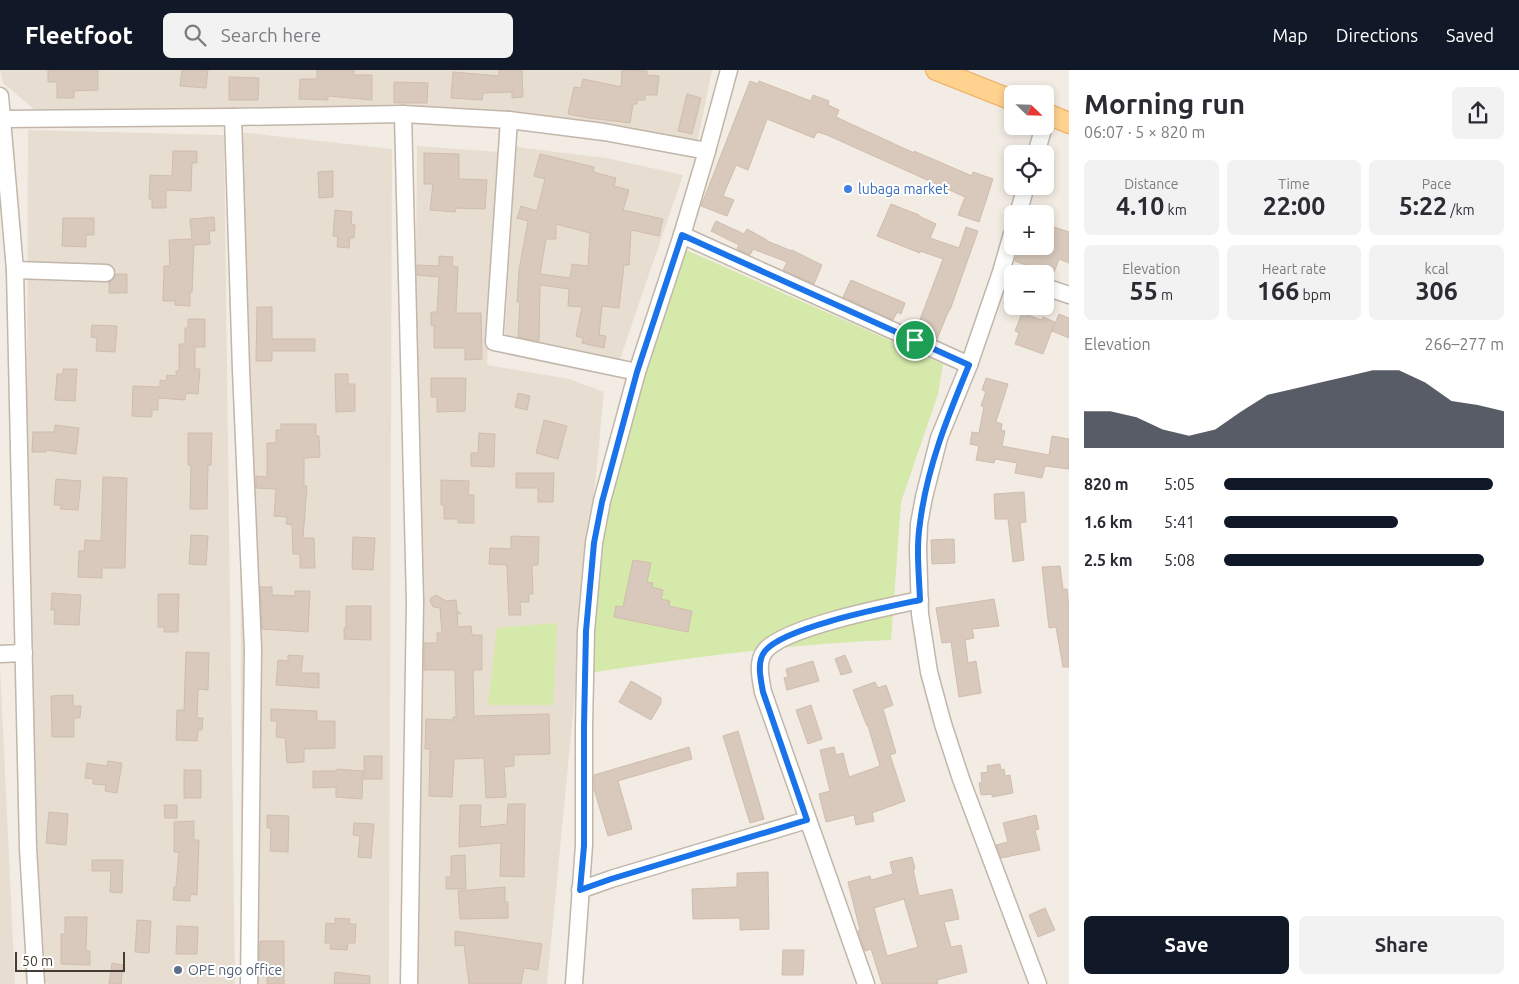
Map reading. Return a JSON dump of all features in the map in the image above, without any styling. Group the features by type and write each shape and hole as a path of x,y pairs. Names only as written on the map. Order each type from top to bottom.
{"main road":[{"path":"939,71 1004,97"},
{"path":"1054,120 1069,123"}],"street":[{"path":"574,984 584,846 586,631 594,543 602,502 637,372 682,235 729,70"},
{"path":"0,96 15,270 28,848 36,984"},
{"path":"3,119 403,114 509,120 604,132 707,151"},
{"path":"403,114 415,602 410,984"},
{"path":"233,117 241,370 253,648 249,984"},
{"path":"509,120 494,342 637,372"},
{"path":"682,235 969,365"},
{"path":"15,270 106,272"},
{"path":"1004,281 939,438 924,496 919,524 918,549 920,614 929,672 943,724 961,779 1038,984"},
{"path":"1054,290 1069,296"},
{"path":"866,984 763,692 760,672 764,652 784,638 841,618 920,600"},
{"path":"0,654 24,653"},
{"path":"580,890 807,820"}],"shaded area":[{"path":"0,70 712,70 697,144 394,117 36,111 3,83"},
{"path":"28,130 224,135 235,984 51,984 25,979"},
{"path":"239,132 392,149 389,984 242,984"},
{"path":"417,146 499,152 487,365 569,379 604,392 547,984 410,984"},
{"path":"516,147 606,158 683,175 618,365 504,347"},
{"path":"0,666 15,984 0,984"}],"green space":[{"path":"675,245 943,364 938,394 901,502 891,640 736,652 582,674 597,530"},
{"path":"557,623 553,705 488,705 497,628"}],"building":[{"path":"48,70 98,70 98,90 74,91 74,98 57,98 57,82 48,82"},
{"path":"182,70 208,70 206,88 180,86"},
{"path":"317,70 354,70 354,75 372,75 372,100 328,96 328,100 299,99 300,79 317,79"},
{"path":"499,70 522,70 523,97 512,98 512,92 483,93 482,100 451,98 453,72 499,76"},
{"path":"622,70 647,71 647,75 659,76 657,95 645,95 645,100 637,100 637,104 633,104 630,123 568,114 574,87 581,88 583,79 621,87"},
{"path":"229,77 259,78 258,100 229,100"},
{"path":"750,81 758,84 759,81 811,101 813,95 829,101 828,105 839,110 836,117 914,153 914,151 972,176 973,172 993,179 979,222 958,215 965,197 827,135 817,132 814,138 767,119 748,170 736,165 723,196 734,200 727,216 701,206"},
{"path":"394,82 428,83 427,103 394,103"},
{"path":"687,94 701,98 692,134 678,131"},
{"path":"173,151 197,151 197,163 192,163 191,191 166,190 166,208 152,208 152,199 149,199 150,175 172,176"},
{"path":"424,153 459,154 459,179 487,180 485,209 456,208 455,212 430,210 433,184 424,184"},
{"path":"540,154 594,167 593,172 616,178 614,186 629,190 623,210 663,219 659,236 631,230 629,265 624,265 619,308 602,306 599,335 606,336 604,348 582,343 583,338 576,336 582,307 568,306 569,289 540,285 539,341 518,337 520,302 517,302 519,270 528,221 517,218 521,206 537,211 545,179 534,176","holes":["556,224 590,233 588,266 572,264 570,278 540,274 546,239 556,239"]},
{"path":"333,171 333,197 319,198 318,172"},
{"path":"891,204 936,224 930,238 959,248 966,227 978,231 950,310 937,339 916,330 943,259 920,251 920,253 877,236"},
{"path":"335,210 352,212 351,224 355,225 354,238 350,238 349,248 337,247 338,237 333,236"},
{"path":"214,217 215,231 209,231 210,244 194,245 190,306 175,305 175,301 163,301 164,266 170,266 169,240 192,239 190,219"},
{"path":"63,218 94,218 94,235 86,235 86,247 62,246"},
{"path":"716,221 744,234 747,229 767,241 792,250 822,265 814,284 783,270 787,262 753,249 750,255 737,249 739,245 711,231"},
{"path":"1054,227 1069,232 1069,263 1059,259 1054,272 1054,265 1026,265 1015,261 1017,255 1054,255"},
{"path":"439,256 453,257 452,266 458,267 456,313 481,313 482,359 465,360 465,348 434,348 434,326 431,325 431,312 437,312 439,277 417,275 417,265 439,266"},
{"path":"116,274 127,274 127,293 109,293 109,282 113,280"},
{"path":"851,280 905,303 901,314 897,312 893,320 843,297"},
{"path":"257,307 272,307 272,339 315,339 315,351 272,351 272,361 256,361"},
{"path":"1059,314 1069,318 1069,338 1052,331"},
{"path":"1021,315 1028,315 1042,320 1043,317 1055,322 1043,354 1015,344 1019,333 1015,331"},
{"path":"188,319 205,319 205,347 195,347 195,369 200,369 198,394 186,393 185,400 158,398 158,410 152,410 152,417 132,416 133,386 160,387 160,380 166,381 167,375 176,376 176,371 179,371 179,344 185,344 185,328 188,328"},
{"path":"92,325 117,326 115,352 96,351 97,338 91,337"},
{"path":"63,369 77,369 75,401 55,400 57,374 63,374"},
{"path":"335,374 348,374 348,384 355,384 355,411 336,412"},
{"path":"431,378 466,378 465,411 437,412 437,397 431,397"},
{"path":"986,378 1008,384 996,422 1002,424 1001,430 1005,431 1002,446 1049,455 1052,436 1069,439 1069,469 1045,466 1042,478 1015,473 1017,463 995,459 994,463 976,460 979,446 970,444 972,432 979,433 984,406 981,406 986,391 982,390"},
{"path":"518,393 530,396 527,410 515,407"},
{"path":"544,420 567,426 558,459 536,453"},
{"path":"281,424 316,424 316,436 319,436 320,457 304,458 304,486 307,486 303,538 314,538 315,568 300,568 300,554 293,554 292,525 286,524 287,517 274,516 276,489 256,488 256,476 267,477 267,443 276,443 276,430 281,430"},
{"path":"55,425 79,428 76,454 46,450 46,452 32,452 33,432 54,432"},
{"path":"188,433 212,433 211,465 208,465 207,509 190,509 191,465 188,465"},
{"path":"479,433 495,434 494,467 471,466 471,453 478,453"},
{"path":"516,473 554,473 553,502 538,502 538,488 516,488"},
{"path":"103,477 127,478 125,568 102,568 102,578 78,577 79,551 84,551 85,540 101,541"},
{"path":"56,479 81,481 78,510 60,509 61,505 54,505"},
{"path":"441,480 469,481 468,495 474,495 474,523 458,523 458,519 444,519 444,505 441,505"},
{"path":"1024,492 1026,522 1020,523 1024,560 1013,562 1008,519 995,519 994,494"},
{"path":"191,535 208,536 206,565 189,564"},
{"path":"511,536 539,537 538,565 532,565 533,594 529,594 529,602 520,602 521,615 509,615 507,565 489,564 490,548 511,549"},
{"path":"353,537 375,538 373,570 352,569"},
{"path":"954,539 955,563 932,564 931,540"},
{"path":"633,560 651,563 647,582 653,583 652,587 663,590 661,599 670,601 669,606 692,611 688,632 614,617 616,606 623,607"},
{"path":"1060,566 1063,589 1067,589 1069,608 1069,667 1063,667 1056,627 1049,628 1042,567"},
{"path":"260,587 272,587 272,595 295,596 295,591 310,591 308,632 262,629"},
{"path":"52,593 81,595 79,625 54,624 55,610 51,610"},
{"path":"158,594 179,594 178,632 164,632 164,627 158,627"},
{"path":"436,595 446,601 456,600 457,611 461,614 457,613 458,627 471,626 472,635 482,635 482,670 473,670 474,716 549,714 550,754 514,755 514,766 504,767 506,797 486,798 484,758 454,759 452,797 429,796 430,749 425,749 426,719 453,720 453,717 456,717 455,670 424,670 424,643 437,643 437,633 442,633 440,608 433,607 430,601"},
{"path":"994,599 999,626 972,629 974,638 965,640 968,663 976,661 981,693 959,697 951,642 942,643 936,608"},
{"path":"346,606 371,606 371,640 344,639"},
{"path":"186,652 209,653 208,690 198,689 197,718 203,718 202,730 198,730 197,741 176,740 177,710 184,710"},
{"path":"288,655 303,656 301,673 319,673 319,688 276,685 278,660 288,661"},
{"path":"845,655 852,672 841,675 835,659"},
{"path":"813,661 819,681 787,690 784,678 788,677 786,669"},
{"path":"631,681 661,698 661,703 651,720 619,702"},
{"path":"875,682 878,688 886,685 893,705 883,709 896,753 890,755 905,801 872,813 874,821 856,825 854,815 826,822 819,794 830,791 820,750 834,747 836,755 843,753 849,777 880,766 868,726 853,690"},
{"path":"73,695 73,706 81,706 80,718 74,718 74,737 52,737 51,696"},
{"path":"811,705 822,739 808,744 796,710"},
{"path":"271,709 317,711 317,721 335,721 335,748 304,749 304,762 287,763 285,738 276,737 277,721 271,721"},
{"path":"738,731 764,819 750,823 723,736"},
{"path":"689,747 692,759 618,781 632,829 608,836 594,789 594,775"},
{"path":"364,756 382,756 382,779 364,779"},
{"path":"108,761 122,763 117,793 105,791 106,785 93,784 93,779 85,778 87,763 107,766"},
{"path":"1000,764 1001,770 1004,769 1005,776 1010,775 1013,793 992,797 992,794 981,795 979,783 982,782 981,773 988,772 987,766"},
{"path":"337,769 363,771 362,799 336,797 336,787 313,788 313,771 337,771"},
{"path":"184,770 201,770 201,798 184,798"},
{"path":"508,804 525,804 524,877 500,876 501,843 459,847 460,805 481,805 480,827 507,824"},
{"path":"164,805 177,805 177,818 165,818"},
{"path":"49,812 68,814 66,845 46,843"},
{"path":"267,815 289,816 288,852 270,851 271,828 267,828"},
{"path":"1036,815 1039,829 1035,830 1040,850 1001,858 996,845 1008,842 1003,823"},
{"path":"194,821 194,840 199,840 197,895 190,894 190,901 173,900 179,852 174,852 174,822"},
{"path":"354,823 374,824 371,858 358,857 360,836 353,835"},
{"path":"465,855 466,889 446,889 446,877 451,877 451,856"},
{"path":"912,857 919,896 952,889 959,919 944,922 951,947 961,945 967,972 937,980 938,984 882,984 871,949 865,951 858,931 860,930 848,882 870,876 871,880 893,874 890,862","holes":["904,899 918,947 887,956 874,908"]},
{"path":"92,860 123,860 122,893 110,892 111,871 92,871"},
{"path":"768,872 769,929 740,930 740,918 693,919 692,889 737,887 737,873"},
{"path":"505,887 505,902 508,902 508,918 460,919 458,891"},
{"path":"1045,908 1055,930 1038,937 1029,915"},
{"path":"65,917 87,917 86,951 90,951 90,965 61,964 61,934 65,934"},
{"path":"335,918 350,919 349,924 356,924 355,943 348,943 347,950 330,949 331,943 325,943 326,923 335,924"},
{"path":"137,920 151,921 149,953 135,952"},
{"path":"177,926 198,927 197,954 176,954"},
{"path":"455,931 542,944 538,970 524,968 521,984 469,984 464,945 455,946"},
{"path":"260,941 284,941 284,984 267,984 267,967 259,967"},
{"path":"783,950 804,950 803,975 782,975"},
{"path":"112,963 123,965 121,984 109,984"},
{"path":"335,972 370,976 370,984 334,984"}],"place":[{"name":"lubaga market","path":"848,189"},
{"name":"OPE ngo office","path":"178,970"}],"route":[{"path":"682,235 915,340 969,365 939,438 924,496 919,524 918,549 920,600 841,618 784,638 764,652 761,661 760,672 763,692 807,820 580,890 584,846 586,631 594,543 610,470 625,422 637,372 682,235"}]}
